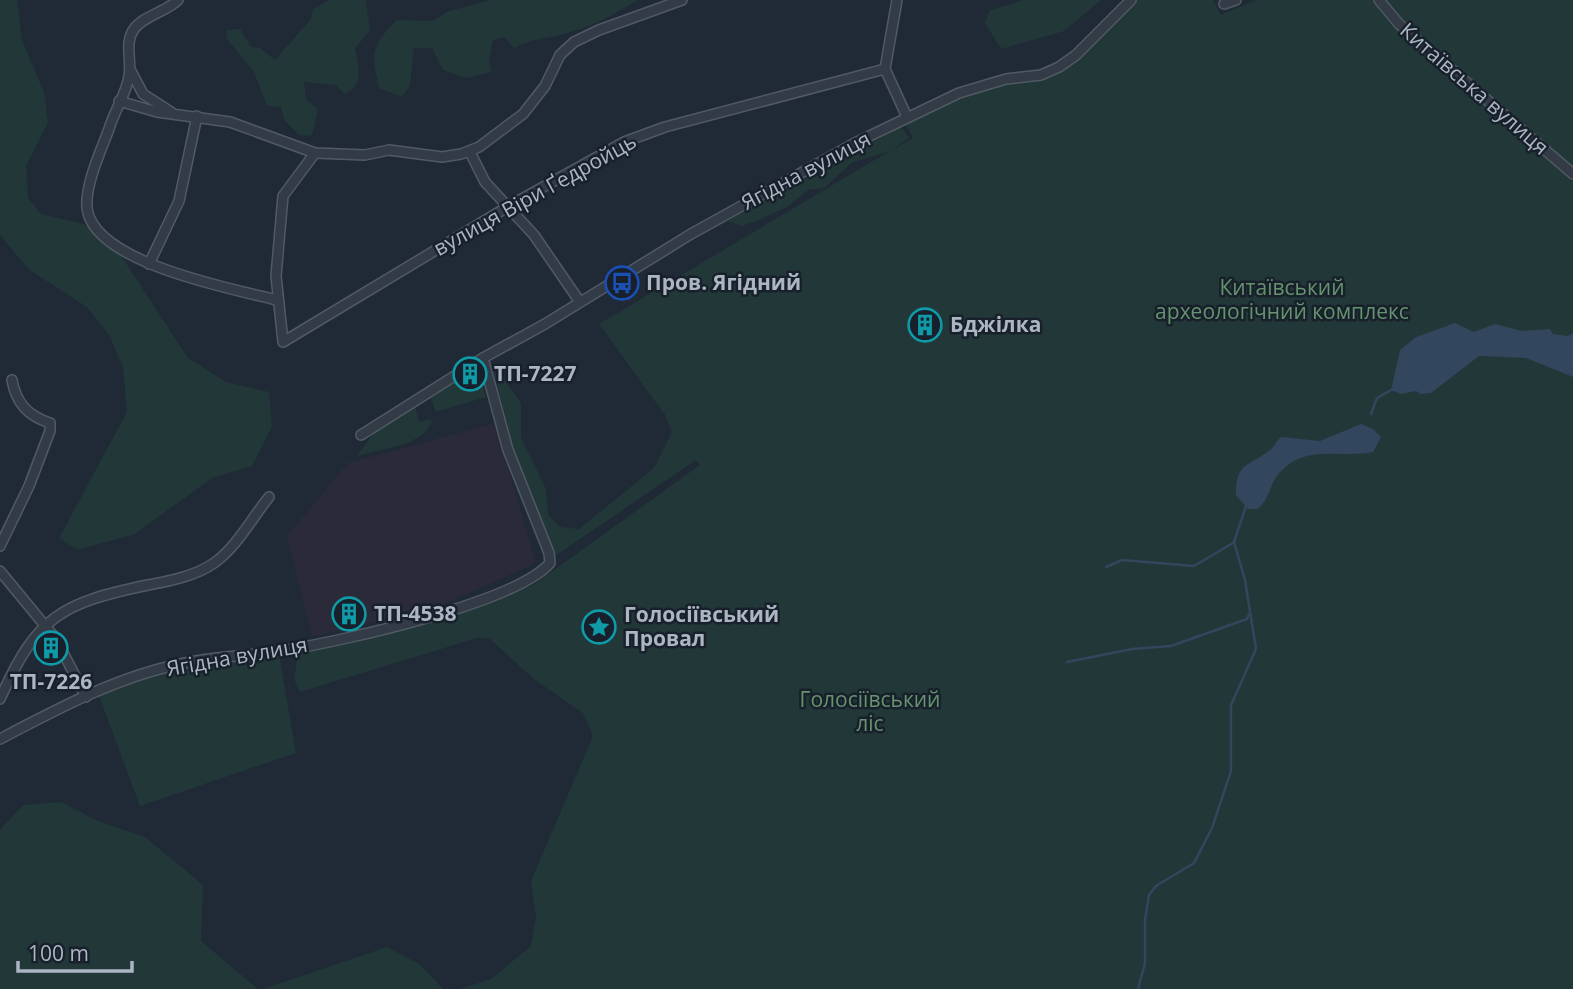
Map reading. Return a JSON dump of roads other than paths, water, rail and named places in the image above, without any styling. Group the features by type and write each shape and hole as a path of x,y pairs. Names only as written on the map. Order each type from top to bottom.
{"street":[{"path":"178,0 135,27 128,48 129,79 118,100 93,179 87,209 93,225 103,237 149,264 277,300 278,242 283,196 315,153"},
{"path":"118,100 157,112 230,122 315,153 365,155 389,150 442,157 470,152 523,114 545,86 561,55 574,42 599,30 682,0"},
{"path":"897,0 885,69 907,117"},
{"name":"Ягідна вулиця","path":"362,435 483,358 701,228 907,117 958,93 1006,79 1041,75 1059,67 1076,55 1131,0"},
{"path":"1224,4 1236,0"},
{"name":"Китаївська вулиця","path":"1379,0 1399,24 1573,174"},
{"path":"130,66 143,94 171,112"},
{"name":"вулиця Віри Ґедройць","path":"277,300 283,342 509,206 647,132 885,69"},
{"path":"149,264 179,201 197,116"},
{"path":"470,152 485,182 534,234 580,302"},
{"name":"Ягідна вулиця","path":"0,739 114,684 181,664 288,650 426,617 482,601 539,575 550,564 549,554 508,450 483,358"},
{"path":"0,546 29,486 50,431 50,423 38,419 19,402 12,380"},
{"path":"0,699 21,659 43,627 78,603 166,582 215,563 269,497"},
{"path":"0,571 69,658 86,697"}],"water":[{"path":"1455,323 1474,332 1495,324 1522,331 1550,329 1553,334 1568,336 1573,333 1573,377 1526,358 1479,356 1431,393 1421,394 1416,391 1401,394 1391,390 1400,350 1416,337"},
{"path":"1361,424 1373,429 1381,437 1373,452 1310,455 1298,459 1287,465 1277,476 1258,509 1248,509 1236,495 1236,484 1241,470 1270,450 1281,437 1320,441"}],"waterway":[{"path":"1371,414 1377,398 1393,389"},
{"path":"1138,989 1145,963 1145,920 1149,895 1156,886 1194,863 1212,828 1231,771 1231,705 1256,649 1245,580 1234,542 1247,503"},
{"path":"1106,567 1122,560 1194,566 1233,543"},
{"path":"1067,662 1132,649 1171,646 1247,619 1249,614"}],"place":[{"name":"Пров. Ягідний","path":"622,283"},
{"name":"Бджілка","path":"925,325"},
{"name":"ТП-7227","path":"470,374"},
{"name":"ТП-4538","path":"349,614"},
{"name":"Голосіївський Провал","path":"599,627"},
{"name":"ТП-7226","path":"51,648"}],"park label":[{"name":"Китаївський археологічний комплекс","path":"1282,300"},
{"name":"Голосіївський ліс","path":"870,712"}]}
